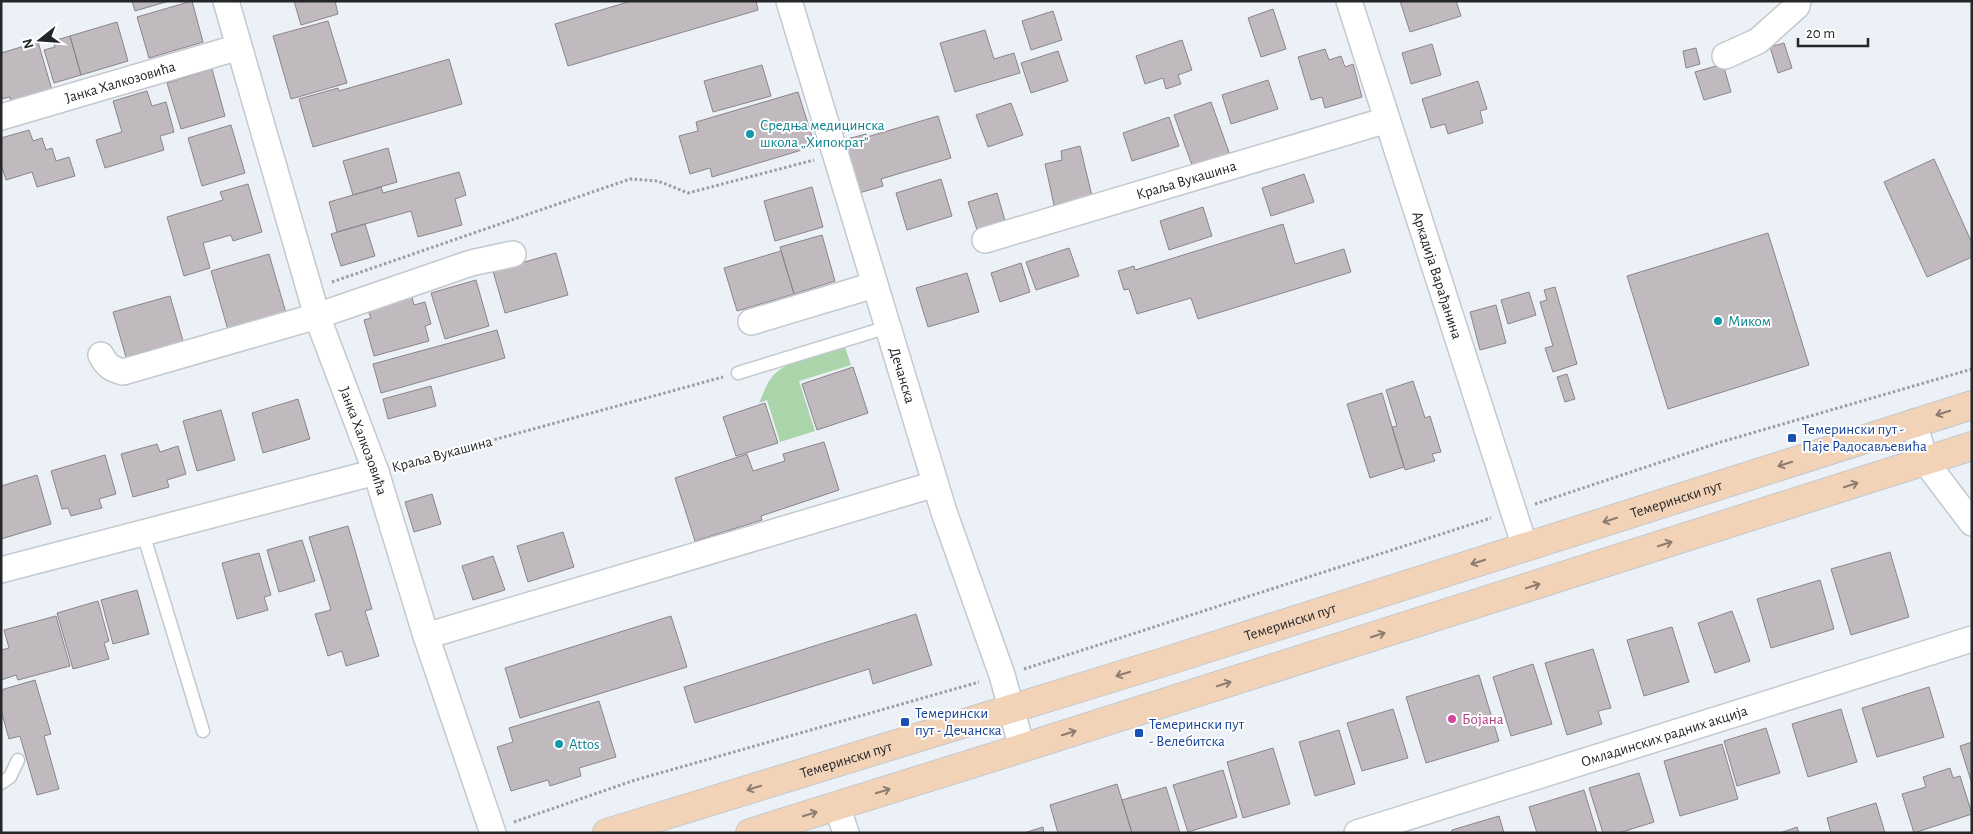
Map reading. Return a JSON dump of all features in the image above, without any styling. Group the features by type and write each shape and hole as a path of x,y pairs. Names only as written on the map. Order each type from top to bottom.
{"main road":[{"name":"Темерински пут","path":"607,833 1011,709 1972,405"},
{"path":"750,833 1972,446"}],"street":[{"name":"Јанка Халкозовића","path":"226,1 317,316 376,472 426,636 492,831"},
{"name":"Дечанска","path":"789,1 947,521 1002,675 1022,748"},
{"name":"Аркадија Варађанина","path":"1349,1 1525,547"},
{"path":"1725,56 1758,41 1797,6 1798,1"},
{"name":"Јанка Халкозовића","path":"1,117 239,47"},
{"name":"Краља Вукашина","path":"985,240 1387,120"},
{"path":"101,355 106,364 114,370 123,372 317,316 471,263 513,254"},
{"path":"751,322 874,285"},
{"path":"1914,422 1925,461 1972,524"},
{"name":"Краља Вукашина","path":"1,570 376,472"},
{"path":"426,636 936,484"},
{"name":"Омладинских радних акција","path":"1357,833 1972,639"},
{"path":"837,806 846,833"}],"lane":[{"path":"738,373 888,327"},
{"path":"143,533 203,731"},
{"path":"1,783 10,777 18,760"}],"path":[{"path":"310,290 630,179 658,181 688,193 836,155"},
{"path":"492,831 632,782 1002,675 1513,511 1721,442 1972,369"},
{"name":"Краља Вукашина","path":"376,472 738,373"}],"green space":[{"path":"845,347 851,365 799,381 815,431 780,442 767,400 759,403 770,380 778,371 795,362"}],"building":[{"path":"132,1 169,1 135,11"},
{"path":"192,1 203,42 149,58 137,17"},
{"path":"294,1 335,1 338,14 301,25"},
{"path":"631,1 756,1 758,10 568,66 555,24"},
{"path":"1400,1 1456,1 1461,16 1410,32"},
{"path":"1273,9 1286,49 1261,57 1248,18"},
{"path":"1053,11 1062,40 1031,50 1022,21"},
{"path":"328,21 347,83 291,99 273,36"},
{"path":"117,22 128,61 81,75 70,36"},
{"path":"985,30 994,59 1014,53 1020,73 955,92 940,43"},
{"path":"70,36 81,75 54,83 44,50 55,47 53,41"},
{"path":"1182,40 1192,70 1178,75 1181,84 1166,89 1163,78 1145,84 1136,56"},
{"path":"38,42 52,90 11,102 10,97 1,99 1,53"},
{"path":"1784,43 1792,68 1778,73 1770,47"},
{"path":"1432,44 1441,75 1411,84 1402,53"},
{"path":"1696,48 1700,64 1686,68 1683,51"},
{"path":"1325,49 1329,60 1341,56 1345,67 1353,64 1362,97 1325,108 1322,97 1311,100 1298,57"},
{"path":"1058,51 1068,81 1031,93 1021,63"},
{"path":"449,59 462,104 313,147 299,99 338,88 339,91"},
{"path":"1723,64 1731,92 1704,100 1695,72"},
{"path":"762,65 771,96 713,112 704,81"},
{"path":"212,69 225,116 181,129 167,83"},
{"path":"1268,80 1278,109 1231,124 1222,95"},
{"path":"1478,81 1487,109 1480,111 1483,123 1448,134 1445,124 1431,128 1422,99"},
{"path":"147,91 152,106 166,102 174,132 160,136 164,150 105,168 96,140 122,132 113,101"},
{"name":"Средња медицинска школа „Хипократ”","path":"798,92 815,146 712,177 710,168 690,174 679,136 698,131 696,122"},
{"path":"1211,102 1230,155 1193,168 1174,115"},
{"path":"1011,103 1023,135 988,147 976,115"},
{"path":"938,116 951,158 881,179 883,186 852,195 836,142 866,134 867,137"},
{"path":"1169,117 1179,146 1132,161 1123,133"},
{"path":"231,125 245,173 202,186 188,138"},
{"path":"29,130 33,141 42,138 46,150 52,148 56,161 69,157 75,176 37,187 32,172 6,180 1,164 1,138"},
{"path":"1080,146 1092,196 1054,205 1045,164 1062,160 1061,151"},
{"path":"388,148 397,182 353,195 343,161"},
{"path":"1934,159 1972,243 1972,257 1927,277 1884,182"},
{"path":"459,172 466,195 455,199 462,225 418,237 411,211 337,232 329,202 381,187 383,193"},
{"path":"1304,174 1314,202 1271,216 1262,188"},
{"path":"941,179 952,216 907,230 896,193"},
{"path":"248,184 262,232 233,241 231,235 203,243 210,268 184,276 167,217 223,200 220,192"},
{"path":"812,187 823,227 775,241 764,201"},
{"path":"997,193 1006,224 978,233 968,202"},
{"path":"1203,207 1212,236 1169,250 1160,221"},
{"path":"365,224 375,256 341,266 331,234"},
{"path":"1283,224 1295,264 1344,249 1351,272 1198,319 1191,298 1137,314 1129,289 1124,290 1118,271 1134,266 1135,270"},
{"name":"Миком","path":"1768,233 1809,365 1668,409 1627,276"},
{"path":"822,235 835,281 794,294 780,247"},
{"path":"1069,248 1079,276 1036,290 1026,262"},
{"path":"781,251 794,294 737,311 724,268"},
{"path":"556,253 568,295 505,313 493,271"},
{"path":"269,254 286,313 228,330 211,271"},
{"path":"1021,263 1030,292 1000,302 991,273"},
{"path":"967,273 979,312 928,327 916,288"},
{"path":"476,280 489,326 445,339 431,293"},
{"path":"1555,287 1577,364 1553,372 1545,348 1553,346 1540,302 1547,300 1544,290"},
{"path":"1529,292 1536,315 1508,324 1501,300"},
{"path":"170,296 183,341 126,357 113,312"},
{"path":"412,297 414,305 425,302 431,324 425,326 429,341 374,356 364,320 371,318 368,310"},
{"path":"1496,305 1506,343 1480,350 1470,312"},
{"path":"497,330 505,358 381,393 373,364"},
{"path":"853,367 868,413 817,430 802,384"},
{"path":"1567,374 1575,399 1565,402 1557,377"},
{"path":"1413,381 1425,418 1430,416 1441,452 1432,454 1435,461 1405,470 1392,427 1397,426 1386,390"},
{"path":"431,386 436,406 388,419 383,399"},
{"path":"1382,393 1404,467 1370,478 1347,404"},
{"path":"298,399 310,439 263,453 252,413"},
{"path":"765,403 778,443 736,456 723,417"},
{"path":"221,410 235,460 197,471 183,421"},
{"path":"824,442 839,490 761,516 762,520 695,541 675,478 747,454 753,471 785,461 783,454"},
{"path":"157,444 160,452 178,446 186,474 167,480 169,487 133,497 121,454"},
{"path":"105,455 116,494 99,499 102,508 71,516 68,508 62,509 51,471"},
{"path":"37,475 51,524 1,539 1,486"},
{"path":"432,494 441,524 414,532 405,502"},
{"path":"348,526 372,609 365,611 379,656 346,666 342,651 328,656 315,614 331,610 309,537"},
{"path":"563,532 574,567 528,582 517,546"},
{"path":"302,540 315,581 279,592 267,550"},
{"path":"1890,552 1909,617 1851,635 1831,569"},
{"path":"259,553 271,595 264,597 268,610 237,619 222,563"},
{"path":"493,556 505,590 473,600 462,566"},
{"path":"1820,580 1834,629 1771,648 1757,599"},
{"path":"137,590 149,634 113,644 101,600"},
{"path":"98,601 109,641 104,643 109,659 73,669 57,613"},
{"path":"1732,611 1750,661 1715,673 1698,623"},
{"path":"916,614 932,665 873,684 869,669 695,723 684,687"},
{"path":"56,616 70,666 18,680 16,675 1,680 1,650 9,648 4,630"},
{"path":"671,616 687,667 520,718 505,668"},
{"path":"1672,627 1689,682 1644,696 1627,640"},
{"path":"1593,649 1611,708 1598,711 1602,724 1567,735 1545,663"},
{"path":"1533,664 1552,724 1511,736 1493,677"},
{"name":"Бојана","path":"1479,675 1499,741 1426,763 1406,697"},
{"path":"35,680 51,734 44,736 59,789 37,795 20,736 9,739 1,710 1,690"},
{"path":"1929,687 1944,737 1877,757 1862,708"},
{"name":"Attos","path":"599,701 616,757 579,768 581,776 550,786 548,780 511,791 497,747 513,742 509,728"},
{"path":"1393,709 1408,758 1362,771 1347,723"},
{"path":"1841,709 1857,762 1808,777 1792,724"},
{"path":"1766,728 1780,773 1737,786 1724,741"},
{"path":"1339,730 1355,784 1315,796 1299,742"},
{"path":"1972,742 1972,784 1960,746"},
{"path":"1722,744 1738,799 1680,816 1664,761"},
{"path":"1273,748 1290,804 1243,818 1227,762"},
{"path":"1950,768 1953,778 1960,776 1972,814 1914,833 1902,794 1926,787 1923,777"},
{"path":"1223,770 1237,817 1188,832 1173,785"},
{"path":"1639,773 1654,822 1619,833 1603,833 1589,788"},
{"path":"1117,784 1132,833 1058,833 1050,805"},
{"path":"1166,787 1180,833 1132,833 1122,800"},
{"path":"1584,790 1597,833 1537,833 1529,807"},
{"path":"1876,803 1885,833 1831,833 1827,818"},
{"path":"1499,816 1504,833 1452,833 1452,830"},
{"path":"1043,827 1044,833 1024,833"},
{"path":"1797,827 1799,833 1780,833"}],"place":[{"name":"Средња медицинска школа „Хипократ”","path":"750,134"},
{"name":"Миком","path":"1718,321"},
{"name":"Темерински пут - Паје Радосављевића","path":"1792,438"},
{"name":"Бојана","path":"1452,719"},
{"name":"Темерински пут - Дечанска","path":"905,722"},
{"name":"Темерински пут - Велебитска","path":"1139,733"},
{"name":"Attos","path":"559,744"}]}
